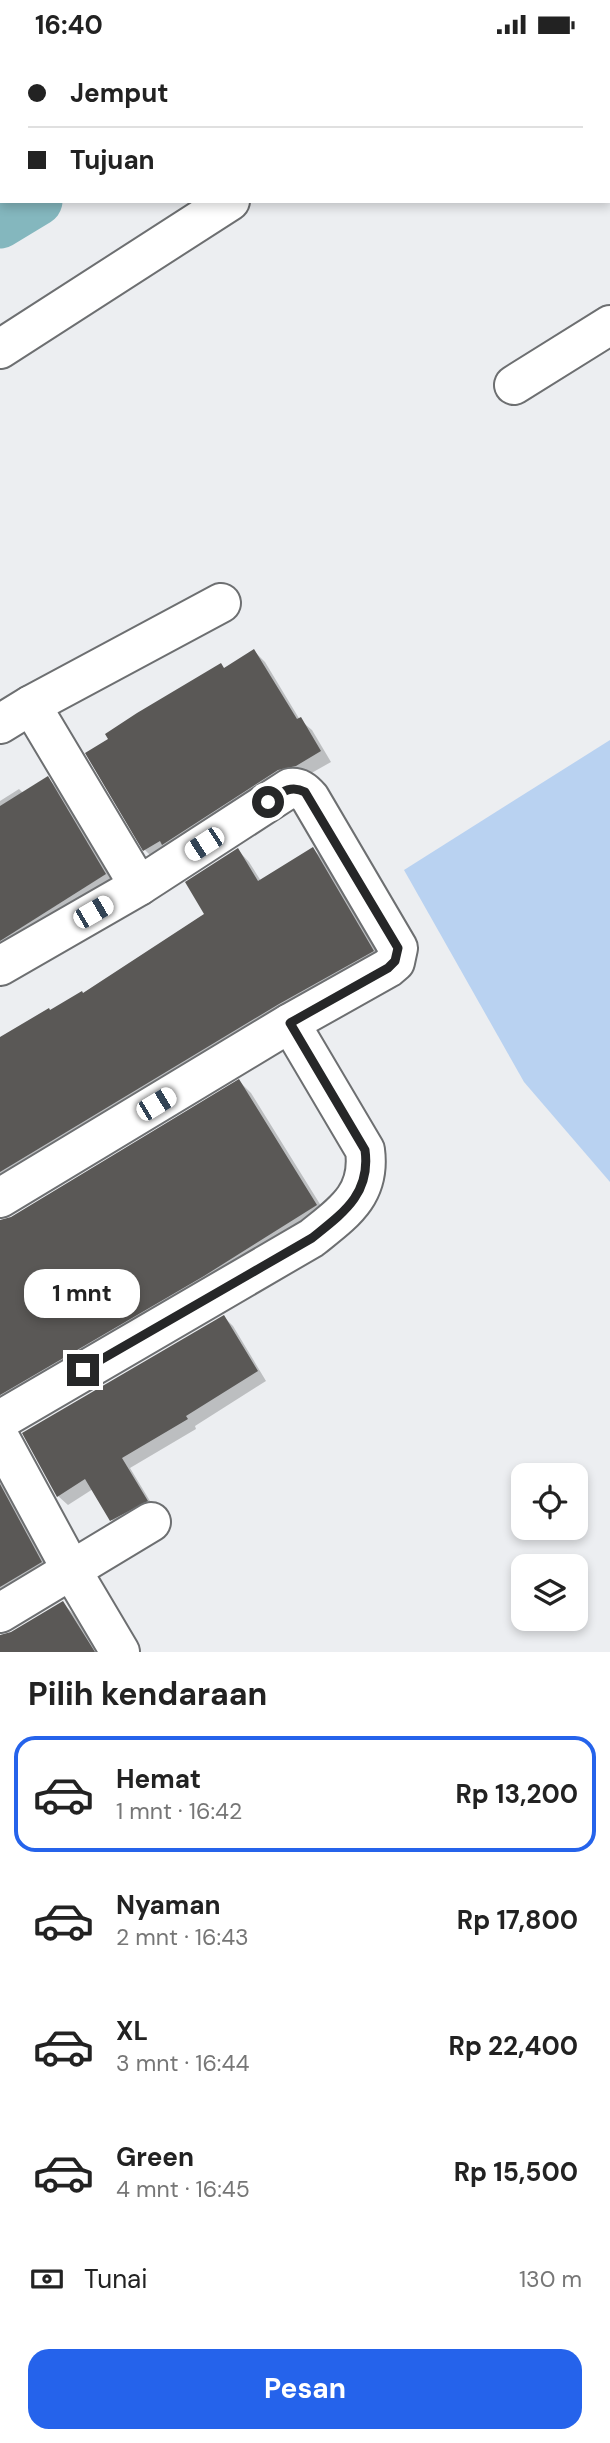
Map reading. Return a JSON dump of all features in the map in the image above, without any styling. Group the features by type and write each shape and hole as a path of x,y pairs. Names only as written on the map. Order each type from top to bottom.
{"street":[{"path":"0,349 227,203"},
{"path":"514,385 610,325"},
{"path":"139,886 16,715 221,603"},
{"path":"0,966 139,886 290,788 296,787 305,792 398,948 395,961 388,968 290,1023 0,1198"},
{"path":"0,1420 312,1238 340,1216 357,1196 365,1179 365,1150 290,1023"},
{"path":"0,1438 72,1571 120,1652"},
{"path":"0,1613 151,1522"}],"shaded area":[{"path":"610,740 610,1182 524,1082 404,870"}],"building":[{"path":"254,649 297,719 301,717 321,751 296,766 278,770 162,845 160,841 143,851 85,753 108,739 105,734 137,713 221,663 224,668"},
{"path":"48,776 106,874 0,941 0,806"},
{"path":"313,847 374,951 279,1004 0,1172 0,1037 49,1008 50,1010 82,991 83,993 204,914 185,882 238,848 258,881"},
{"path":"239,1079 317,1205 204,1276 0,1395 0,1220 11,1217"},
{"path":"224,1315 258,1371 186,1416 188,1419 122,1458 148,1501 110,1521 85,1479 57,1497 22,1433"},
{"path":"0,1484 42,1562 0,1587"},
{"path":"63,1601 95,1652 0,1652 0,1635 11,1632"}],"waterway":[{"path":"0,224 35,203"}],"route":[{"path":"83,1370 312,1238 340,1216 357,1196 365,1179 365,1150 290,1023 388,968 395,961 398,948 305,792 296,787 290,788 268,802"}]}
